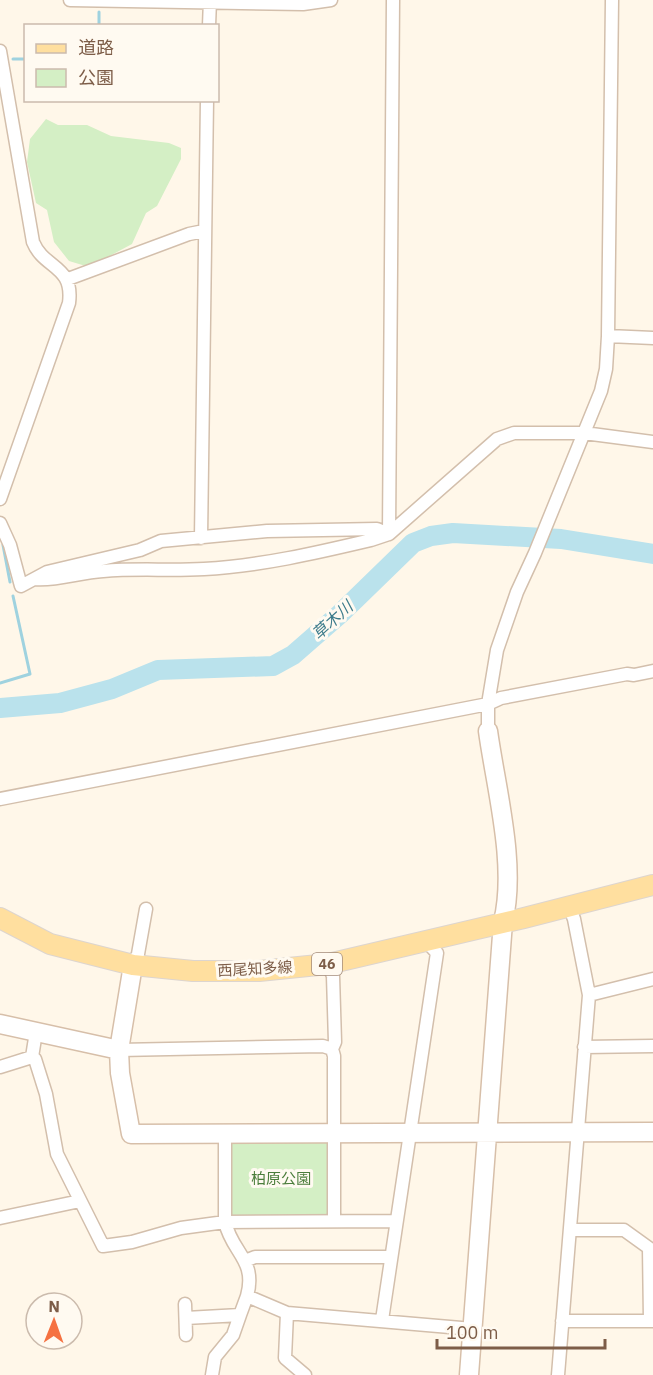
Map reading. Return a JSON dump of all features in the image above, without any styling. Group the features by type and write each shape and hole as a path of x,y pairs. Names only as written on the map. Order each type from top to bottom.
{"main road":[{"name":"西尾知多線","path":"0,918 50,944 133,965 230,972 328,964 653,885"}],"street":[{"path":"70,0 303,4 332,0"},
{"path":"389,534 393,0"},
{"path":"469,1375 503,922 507,907 506,845 488,731 488,704 497,650 518,592 605,380 608,336 612,0"},
{"path":"209,24 210,1"},
{"path":"0,51 33,242 39,253 68,279 70,286 69,303 0,499"},
{"path":"201,538 207,102"},
{"path":"68,279 189,234 204,231"},
{"path":"608,336 653,338"},
{"path":"35,579 48,581 105,570 204,569 242,566 334,548 389,534 497,439 514,433 584,433 653,442"},
{"path":"0,523 10,544 21,586 47,572 140,550 161,541 267,531 340,528 377,529 389,534"},
{"path":"0,799 488,704 501,698 653,671"},
{"path":"558,1375 589,995 574,919 569,906"},
{"path":"146,909 138,954 133,965 119,1050 120,1073 131,1134 653,1132"},
{"path":"382,1320 437,953 426,941"},
{"path":"328,964 333,976 335,1042 332,1049 334,1056 334,1221"},
{"path":"589,995 653,980"},
{"path":"0,1024 119,1050 323,1046 332,1049"},
{"path":"36,1032 32,1057 35,1059 46,1095 57,1154 104,1246 132,1242 181,1228 225,1222 396,1221"},
{"path":"584,1047 653,1046"},
{"path":"0,1067 32,1057"},
{"path":"212,1375 215,1357 233,1335 251,1280 249,1269 232,1240 225,1222 225,1133"},
{"path":"0,1218 80,1201"},
{"path":"562,1321 651,1321 649,1248 624,1230 570,1230"},
{"path":"245,1261 255,1257 391,1257"},
{"path":"247,1296 287,1313 473,1329"},
{"path":"185,1304 186,1335"},
{"path":"287,1313 285,1358 305,1375"},
{"path":"186,1318 240,1315"}],"green space":[{"path":"46,119 58,125 87,125 111,136 169,143 181,148 181,159 157,206 146,213 132,244 89,267 69,261 54,242 47,210 36,203 27,162 30,139"},
{"name":"柏原公園","path":"320,1136 330,1146 334,1221 228,1218 228,1140"}],"waterway":[{"path":"99,12 99,24"},
{"path":"13,59 24,59"},
{"name":"草木川","path":"0,708 60,703 112,689 158,670 273,666 293,655 340,614 413,543 431,536 453,533 561,539 653,554"},
{"path":"3,545 10,582"},
{"path":"0,683 30,674 13,596"}]}
